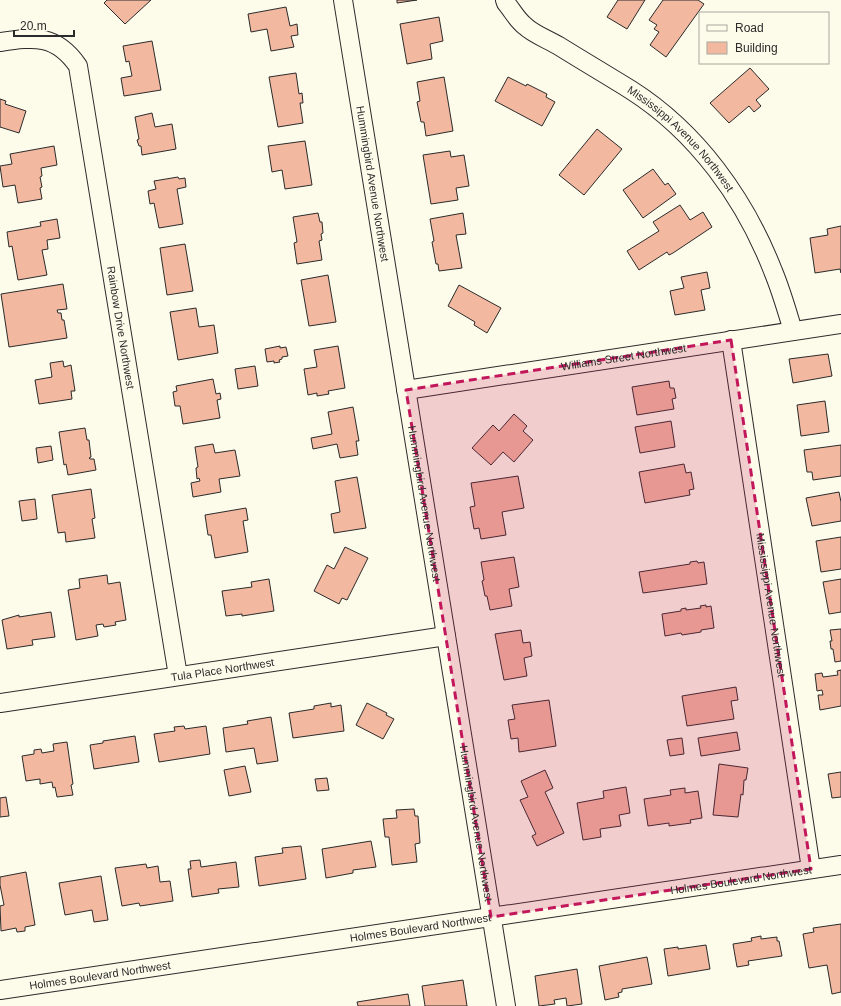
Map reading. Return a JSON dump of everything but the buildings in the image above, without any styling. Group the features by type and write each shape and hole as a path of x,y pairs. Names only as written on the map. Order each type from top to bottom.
{"street":[{"name":"Hummingbird Avenue Northwest","path":"343,0 506,1006"},
{"name":"Mississippi Avenue Northwest","path":"505,0 525,27 641,96 673,122 702,151 719,172 739,202 759,238 773,271 793,331"},
{"name":"Rainbow Drive Northwest","path":"0,42 40,38 55,43 72,56 78,66 178,676"},
{"name":"Williams Street Northwest","path":"406,390 841,324"},
{"name":"Mississippi Avenue Northwest","path":"731,340 811,869"},
{"name":"Tula Place Northwest","path":"0,703 446,636"},
{"name":"Holmes Boulevard Northwest","path":"0,990 841,865"}],"highlighted area":[{"path":"731,340 811,869 491,917 406,390"}]}
